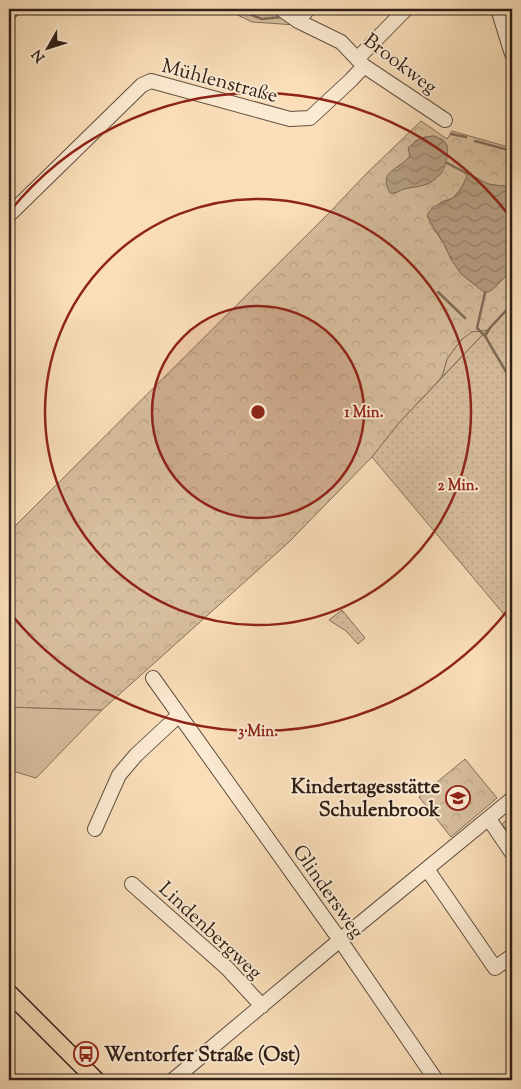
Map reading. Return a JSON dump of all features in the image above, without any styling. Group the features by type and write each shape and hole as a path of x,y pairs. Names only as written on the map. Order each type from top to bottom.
{"main road":[{"path":"9,993 96,1080"}],"street":[{"path":"9,12 12,9"},
{"name":"Brookweg","path":"281,9 298,21 341,42 360,63 445,120"},
{"path":"298,21 308,9"},
{"path":"360,63 406,9"},
{"path":"498,9 512,54"},
{"name":"Mühlenstraße","path":"9,215 142,85 151,81 290,119 310,118 351,80 360,63"},
{"name":"Glindersweg","path":"154,678 340,940 436,1080"},
{"path":"95,829 120,775 136,755 179,715"},
{"path":"173,1080 512,799"},
{"path":"489,819 512,853"},
{"path":"427,869 495,968 512,956"},
{"name":"Lindenbergweg","path":"132,884 227,968 262,1006"}],"green space":[{"path":"225,9 271,9 296,25 252,22"},
{"path":"421,121 447,139 452,131 512,148 512,191 503,186 486,183 468,174 462,187 453,198 441,202 429,222 444,244 452,261 492,290 512,270 512,304 487,330 472,332 461,340 447,359 442,377 398,424 372,457 288,543 102,710 9,707 9,532","holes":["434,136 443,140 427,184 403,189 393,194 398,166 410,156 415,141"]},
{"path":"512,304 442,377 447,359 461,340 471,332 487,329"},
{"path":"512,304 512,624 372,457 398,424"},
{"path":"342,610 365,638 358,644 346,631 329,620"},
{"path":"9,707 102,710 36,778 9,770"},
{"name":"Kindertagesstätte Schulenbrook","path":"465,759 497,798 451,837 419,797"},
{"path":"512,815 512,839 502,824"}],"water":[{"path":"434,136 443,140 447,145 446,163 441,173 433,181 422,186 390,193 386,179 391,171 410,156 408,148 420,139"},
{"path":"468,174 486,183 503,186 512,191 512,270 492,290 485,293 461,274 427,216 431,209 456,196"}],"waterway":[{"path":"236,9 262,19 281,17"},
{"path":"451,134 466,137"},
{"path":"475,141 512,151"},
{"path":"447,163 468,174"},
{"path":"438,292 465,318"},
{"path":"485,293 477,328 485,336"},
{"path":"512,304 485,336 512,382"}],"place":[{"name":"Kindertagesstätte Schulenbrook","path":"458,798"},
{"name":"Wentorfer Straße (Ost)","path":"86,1054"}]}
